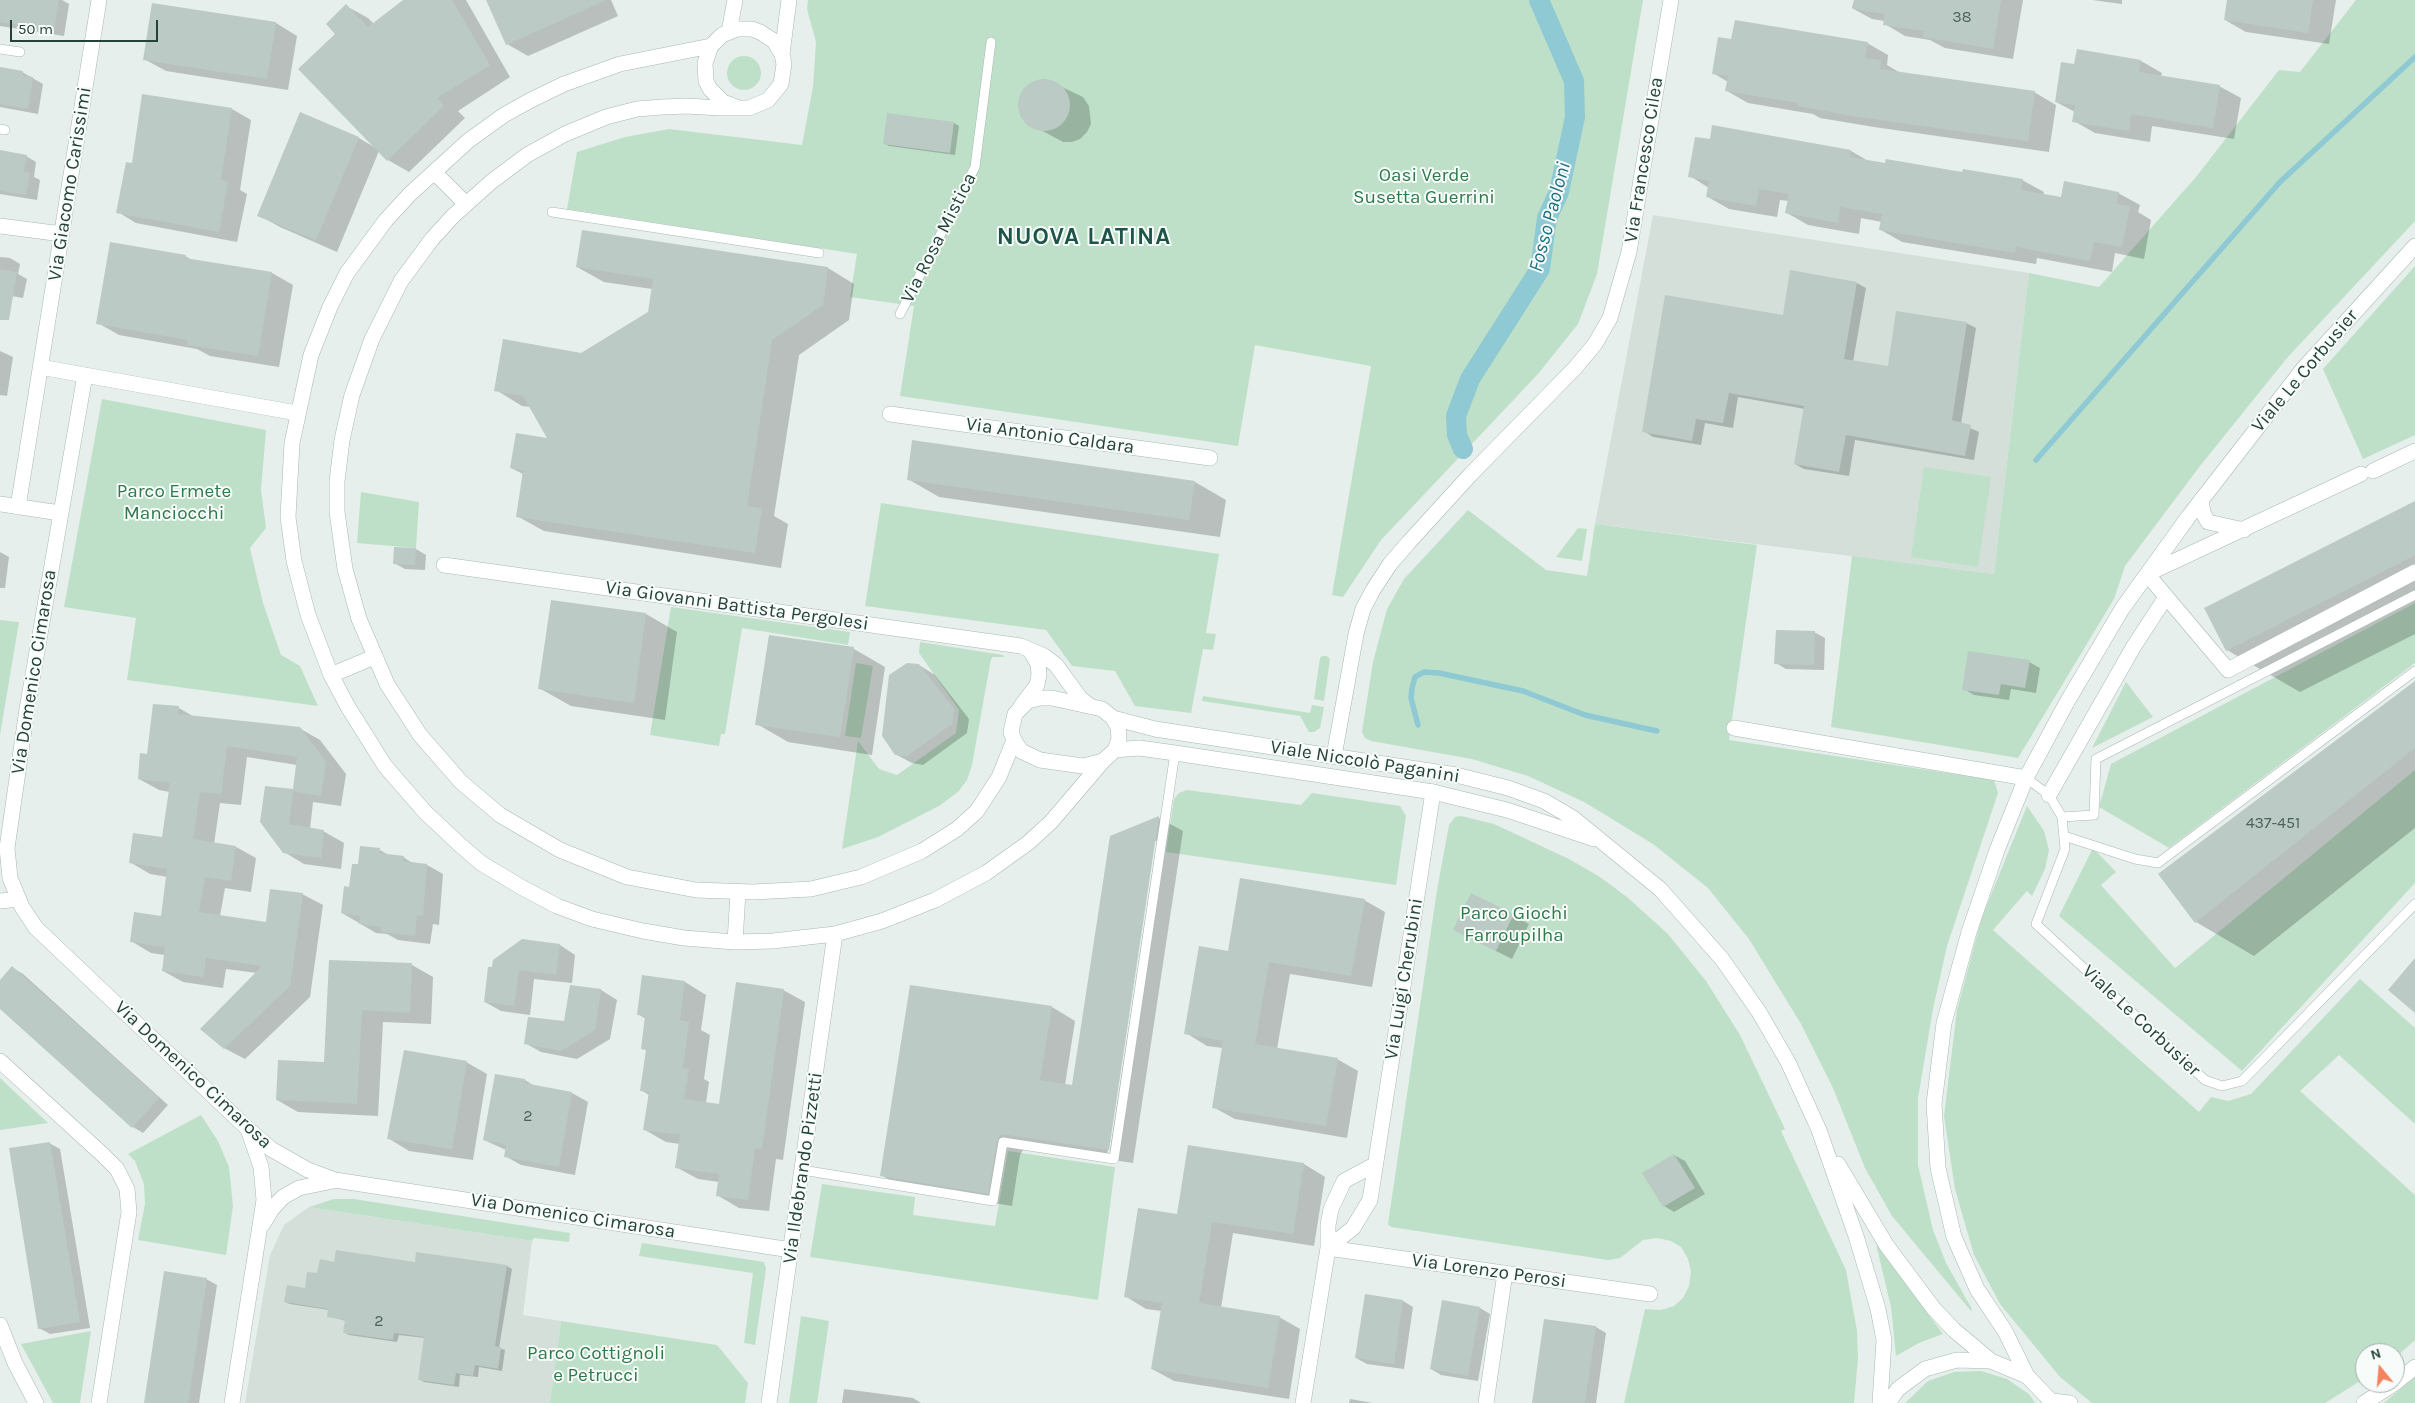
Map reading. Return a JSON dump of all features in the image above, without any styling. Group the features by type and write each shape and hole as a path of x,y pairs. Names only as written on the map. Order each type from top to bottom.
{"street":[{"name":"Via Giacomo Carissimi","path":"18,506 99,0"},
{"path":"729,32 735,0"},
{"path":"790,0 782,54 784,74 776,93 759,105 739,108 662,107 626,111 564,134 527,155 466,204 432,239 401,280 390,300 362,365 342,440 336,490 340,540 354,603 374,657 402,710 450,771 484,802 525,832 571,856 627,877 681,888 738,892 788,891 835,884 886,868 922,851 957,829 977,811 999,777 1014,740"},
{"name":"Via Francesco Cilea","path":"1334,756 1356,634 1363,610 1390,564 1471,474 1575,368 1595,344 1610,318 1621,286 1629,252 1671,0"},
{"path":"782,54 774,41 760,32 744,29 729,32 711,46 637,60 564,84 498,119 468,141 386,220 347,273 314,346 297,413 289,472 289,532 297,575 308,615 331,675 360,728 397,780 447,833 493,871 557,906 605,923 666,935 735,942 785,940 835,934 904,913 952,892 986,874 1028,843 1051,822 1103,761 1116,750 1120,739 1118,727 1113,718"},
{"path":"711,46 705,63 706,81 710,89 723,102 739,108"},
{"path":"434,172 466,204"},
{"path":"0,226 62,234"},
{"name":"Viale Le Corbusier","path":"2026,1376 2005,1331 1977,1289 1954,1237 1938,1168 1934,1104 1944,1023 1969,932 1997,850 2026,778 2067,702 2122,608 2201,500 2303,369 2415,246"},
{"path":"40,367 297,413"},
{"name":"Via Domenico Cimarosa","path":"85,375 27,709 7,848 5,878 36,928 248,1128 290,1161 335,1180 792,1250"},
{"name":"Via Antonio Caldara","path":"890,414 1210,458"},
{"name":"Viale Le Corbusier","path":"2147,574 2415,451"},
{"path":"2201,500 2203,513 2208,522 2244,530"},
{"path":"0,504 60,513"},
{"name":"Via Giovanni Battista Pergolesi","path":"444,565 997,642 1030,650 1056,665 1080,698 1090,706"},
{"path":"2147,574 2228,670 2415,572"},
{"path":"2049,795 2134,646 2166,597"},
{"path":"1030,650 1038,664 1036,685 1012,722 1014,740 1021,751 1040,760 1083,766 1103,761"},
{"path":"331,675 374,657"},
{"name":"Viale Niccolò Paganini","path":"1021,706 1040,698 1052,698 1102,709 1113,718 1156,729 1456,775 1508,788 1544,800 1574,818 1660,889 1722,959 1759,1012 1788,1062 1819,1130 1856,1236 1878,1309 1884,1340 1880,1403"},
{"path":"1734,728 2026,778"},
{"name":"Viale Niccolò Paganini","path":"1116,750 1140,748 1433,792 1507,810 1603,842"},
{"name":"Via Luigi Cherubini","path":"1328,1248 1342,1238 1362,1216 1370,1200 1433,792"},
{"path":"735,942 738,892"},
{"path":"0,901 19,899"},
{"name":"Via Ildebrando Pizzetti","path":"769,1403 835,934"},
{"path":"0,1061 117,1169 127,1189 129,1212 99,1403"},
{"path":"232,1403 264,1200 263,1180 258,1153 248,1128"},
{"name":"Viale Niccolò Paganini","path":"1819,1130 1887,1246 1912,1281 1934,1310 1954,1330 1991,1360"},
{"path":"1303,1403 1328,1248 1328,1225 1337,1193 1344,1181 1374,1165"},
{"path":"259,1232 272,1209 283,1197 299,1188 335,1180"},
{"name":"Via Lorenzo Perosi","path":"1328,1248 1650,1294"},
{"path":"1486,1403 1505,1274"},
{"path":"0,1325 14,1363 36,1403"},
{"path":"1888,1403 1898,1389 1925,1369 1957,1360 1991,1360 2026,1376 2053,1402 2070,1403"},
{"path":"2405,1375 2415,1367"},
{"path":"2364,1403 2380,1393"}],"lane":[{"name":"Via Rosa Mistica","path":"900,314 975,167 990,42"},
{"path":"0,49 20,52"},
{"path":"552,212 819,254"},
{"path":"2062,817 2094,815 2096,759 2415,595"},
{"path":"2064,836 2136,860 2158,863 2415,671"},
{"path":"802,1170 993,1201 1003,1142 1114,1158 1175,753"},
{"name":"Viale Le Corbusier","path":"2026,778 2049,795 2062,817 2065,849 2036,924 2205,1080 2222,1086 2242,1081 2415,904"}],"shaded area":[{"path":"1653,215 2029,273 1994,574 1595,524"},
{"path":"309,1207 532,1241 523,1315 561,1321 550,1403 245,1403 270,1255 284,1225"}],"green space":[{"name":"Oasi Verde Susetta Guerrini","path":"808,0 1643,0 1597,274 1578,324 1538,374 1381,540 1343,597 1332,595 1371,366 1255,345 1238,446 900,396 914,306 850,297 857,254 567,209 577,152 625,137 669,129 802,145 813,87 816,42 807,9"},
{"path":"2356,0 2415,0 2415,221 2287,358 2200,466 2125,566 2114,599 2018,758 1831,727 1852,556 1994,574 2029,273 2099,287 2196,177 2279,70 2300,72"},
{"path":"744,56 756,61 761,73 756,85 744,90 732,85 727,73 732,61"},
{"path":"2415,266 2415,435 2363,459 2323,369"},
{"name":"Parco Ermete Manciocchi","path":"102,399 266,430 261,490 266,528 250,548 263,603 281,655 300,666 318,706 127,680 136,618 64,607"},
{"path":"1924,467 1991,477 1978,567 1911,557"},
{"path":"361,492 419,502 416,548 357,543"},
{"path":"881,503 1219,554 1206,633 1216,634 1213,650 1203,649 1191,713 1135,706 1115,671 1072,666 1046,630 865,606"},
{"path":"1468,510 1546,570 1587,576 1595,524 1757,545 1729,740 1994,780 1998,793 1947,946 1933,1009 1918,1098 1918,1165 1933,1230 1946,1263 1972,1309 1971,1311 1892,1216 1865,1168 1833,1088 1801,1024 1749,939 1708,888 1653,844 1584,802 1528,776 1472,759 1371,741 1365,738 1362,732 1373,662 1387,609 1404,579"},
{"path":"1578,528 1587,529 1582,561 1556,557"},
{"path":"2415,603 2415,663 2169,848 2099,807 2111,764"},
{"path":"671,607 850,632 848,645 742,628 725,734 721,734 719,746 650,735"},
{"path":"0,620 19,622 0,735"},
{"path":"920,642 1003,655 1004,657 993,657 991,659 972,765 967,780 958,792 939,806 878,837 842,849 858,741 879,769 897,775 956,733 959,710 919,653"},
{"path":"1327,656 1330,659 1324,701 1314,699 1320,658"},
{"path":"856,663 873,666 861,738 845,736"},
{"path":"2126,682 2153,717 2092,748"},
{"path":"1203,696 1310,713 1312,705 1324,707 1320,728 1314,732 1309,732 1300,716 1202,701"},
{"path":"2415,770 2415,883 2242,1071 2059,916 2093,848 2116,872 2101,885 2175,968"},
{"path":"1187,790 1301,805 1312,793 1400,806 1406,816 1396,885 1166,852 1174,799 1179,793"},
{"path":"2027,806 2044,831 2049,850 2045,869 2032,896 2027,891 1993,930 2199,1112 2211,1097 2228,1101 2251,1094 2360,979 2415,1028 2415,1124 2339,1055 2300,1091 2415,1195 2415,1340 2405,1349 2405,1343 2355,1343 2355,1384 2325,1403 2092,1403 2060,1377 2000,1304 1974,1255 1955,1189 1944,1116 1957,1010 1982,917"},
{"name":"Parco Giochi Farroupilha","path":"1461,816 1494,824 1569,859 1600,877 1627,897 1668,934 1706,981 1740,1035 1785,1129 1781,1131 1846,1270 1857,1331 1858,1358 1854,1403 1624,1403 1645,1309 1661,1310 1674,1306 1683,1298 1689,1286 1691,1271 1688,1259 1681,1247 1671,1241 1657,1238 1643,1240 1620,1258 1608,1260 1391,1227 1388,1224 1437,890 1449,825 1455,817"},
{"path":"0,1078 48,1123 0,1130"},
{"path":"201,1115 218,1141 229,1167 233,1206 226,1255 138,1240 145,1204 144,1184 135,1161 128,1154"},
{"path":"1008,1151 1115,1167 1098,1300 810,1257 822,1184 915,1197 913,1215 995,1226"},
{"path":"334,1199 354,1199 570,1233 569,1242 534,1238 532,1241 309,1207"},
{"path":"642,1243 764,1262 766,1269 755,1345 744,1343 753,1273 639,1256"},
{"path":"1876,1244 1943,1334 1919,1343 1896,1356 1891,1307"},
{"path":"801,1316 829,1321 817,1403 789,1403"},
{"name":"Parco Cottignoli e Petrucci","path":"561,1321 717,1345 748,1383 745,1403 550,1403"},
{"path":"91,1331 80,1403 53,1403 21,1344"},
{"path":"1981,1371 2007,1379 2029,1394 2035,1403 1905,1403 1928,1381 1954,1372"},
{"path":"2415,1377 2415,1403 2383,1403 2396,1393 2405,1393 2405,1385"}],"building":[{"path":"0,0 59,0 54,30 0,22"},
{"path":"403,0 452,0 490,65 437,98 444,106 387,161 298,69 335,34 326,24 346,4 368,27"},
{"path":"486,0 606,0 506,45"},
{"path":"1854,0 2001,0 1993,49 1923,37 1924,31 1883,25 1885,14 1853,9"},
{"path":"2227,0 2313,0 2308,33 2224,20"},
{"path":"152,3 276,22 267,79 143,60"},
{"path":"1735,20 1868,42 1865,58 1881,60 1880,69 2035,91 2028,141 1852,116 1798,106 1798,103 1725,91 1728,76 1712,74 1718,37 1731,39"},
{"path":"2077,49 2141,60 2139,72 2220,85 2213,128 2131,114 2129,131 2072,122 2075,105 2055,102 2061,62 2074,64"},
{"path":"0,67 23,71 22,75 33,77 28,109 0,104"},
{"path":"1039,79 1049,79 1063,86 1070,100 1070,110 1063,124 1049,131 1039,131 1029,127 1022,120 1018,110 1018,100 1022,90 1029,83"},
{"path":"142,94 232,108 221,180 228,182 219,232 116,213 126,162 132,163"},
{"path":"300,112 359,137 316,240 257,216"},
{"path":"887,113 954,122 950,153 883,144"},
{"path":"1712,125 1851,150 1850,157 1885,163 1886,159 1962,172 1963,169 2023,179 2021,190 2061,197 2064,181 2119,192 2116,204 2130,206 2122,247 2094,242 2090,261 2016,247 2015,253 1879,230 1882,214 1840,207 1838,223 1785,213 1789,194 1759,189 1756,206 1706,197 1709,181 1688,177 1695,137 1710,139"},
{"path":"0,150 27,155 24,172 30,173 26,195 0,191"},
{"path":"582,230 828,267 823,305 772,340 747,506 762,508 755,553 516,517 523,471 510,468 516,433 547,438 523,396 494,391 503,339 581,353 648,312 653,279 576,267"},
{"path":"110,242 186,255 185,258 272,272 258,356 187,345 188,340 96,324"},
{"path":"0,269 17,272 9,320 0,320"},
{"path":"1790,270 1857,282 1844,359 1888,366 1896,311 1967,322 1952,420 1971,425 1965,456 1846,435 1839,472 1794,464 1804,406 1729,393 1723,423 1696,419 1692,441 1642,432 1665,295 1783,315"},
{"path":"912,440 1195,481 1189,520 907,480"},
{"path":"2415,501 2415,555 2226,651 2204,608"},
{"path":"394,547 416,548 415,565 393,564"},
{"path":"551,600 646,613 634,703 538,689"},
{"path":"1776,630 1815,631 1814,665 1774,664"},
{"path":"769,635 854,647 840,737 755,725"},
{"path":"1968,651 2030,660 2025,688 2001,684 1999,695 1962,690"},
{"path":"907,663 919,664 954,709 952,724 907,756 895,755 882,736 889,675"},
{"path":"2415,681 2415,748 2195,923 2158,874"},
{"path":"153,704 179,706 178,714 300,727 326,762 321,796 293,791 289,824 324,830 321,858 283,853 260,822 265,786 293,789 297,757 227,746 221,794 200,792 193,839 236,846 231,881 205,877 199,912 266,922 270,889 303,893 290,986 224,1049 200,1029 262,966 206,958 203,977 162,971 165,947 130,942 134,912 161,916 167,869 129,863 133,833 162,837 170,783 138,779 140,753 147,754"},
{"path":"1159,816 1109,1150 1001,1134 997,1141 988,1194 880,1176 910,985 1052,1006 1040,1080 1072,1085 1110,836"},
{"path":"360,846 380,848 379,853 404,856 403,861 427,864 423,916 417,915 415,936 381,932 381,927 359,924 360,916 341,913 344,886 349,887 352,864 358,864"},
{"path":"1240,878 1365,899 1351,976 1269,962 1255,1044 1338,1058 1326,1126 1212,1108 1223,1041 1184,1034 1199,946 1228,951"},
{"path":"1471,893 1514,914 1496,951 1453,930"},
{"path":"522,939 560,944 556,975 519,970 514,1006 484,1002 488,967 492,967 493,960"},
{"path":"2415,958 2415,1013 2388,990"},
{"path":"329,960 412,963 410,1013 362,1010 357,1104 276,1100 278,1060 324,1062"},
{"path":"12,966 159,1098 132,1128 0,1009 0,980"},
{"path":"642,975 685,981 680,1020 689,1022 683,1068 689,1069 684,1099 719,1104 736,982 784,989 762,1149 755,1148 748,1200 716,1196 719,1174 675,1168 680,1135 643,1130 649,1092 640,1091 646,1050 641,1049 645,1016 637,1015"},
{"path":"570,985 601,989 595,1030 561,1051 524,1044 528,1017 564,1021"},
{"path":"404,1050 467,1061 452,1149 387,1139"},
{"path":"495,1074 525,1079 524,1083 572,1092 559,1167 504,1157 506,1145 483,1140"},
{"path":"50,1142 80,1322 38,1329 9,1148"},
{"path":"1188,1145 1304,1163 1293,1234 1212,1222 1199,1303 1280,1316 1268,1388 1151,1369 1162,1303 1124,1297 1138,1208 1177,1214"},
{"path":"1674,1154 1695,1188 1663,1207 1642,1173"},
{"path":"336,1250 415,1262 416,1252 507,1265 495,1346 501,1347 498,1369 475,1365 473,1376 456,1373 454,1385 418,1380 424,1337 394,1333 393,1340 343,1333 345,1320 327,1317 328,1309 284,1302 287,1285 305,1288 307,1272 317,1273 320,1259 334,1262"},
{"path":"164,1271 207,1278 188,1403 144,1403"},
{"path":"1365,1294 1403,1300 1394,1364 1355,1358"},
{"path":"1442,1300 1480,1307 1468,1376 1430,1369"},
{"path":"1544,1319 1596,1326 1585,1403 1532,1403"}],"waterway":[{"name":"Fosso Paoloni","path":"1463,449 1457,435 1456,416 1470,379 1540,269 1547,218 1559,192 1575,117 1574,81 1539,0"},
{"path":"2036,460 2280,182 2415,57"},
{"path":"1418,725 1411,698 1412,688 1415,677 1424,672 1439,673 1523,691 1585,715 1657,731"}],"district":[{"name":"NUOVA LATINA","path":"1084,237"}]}
